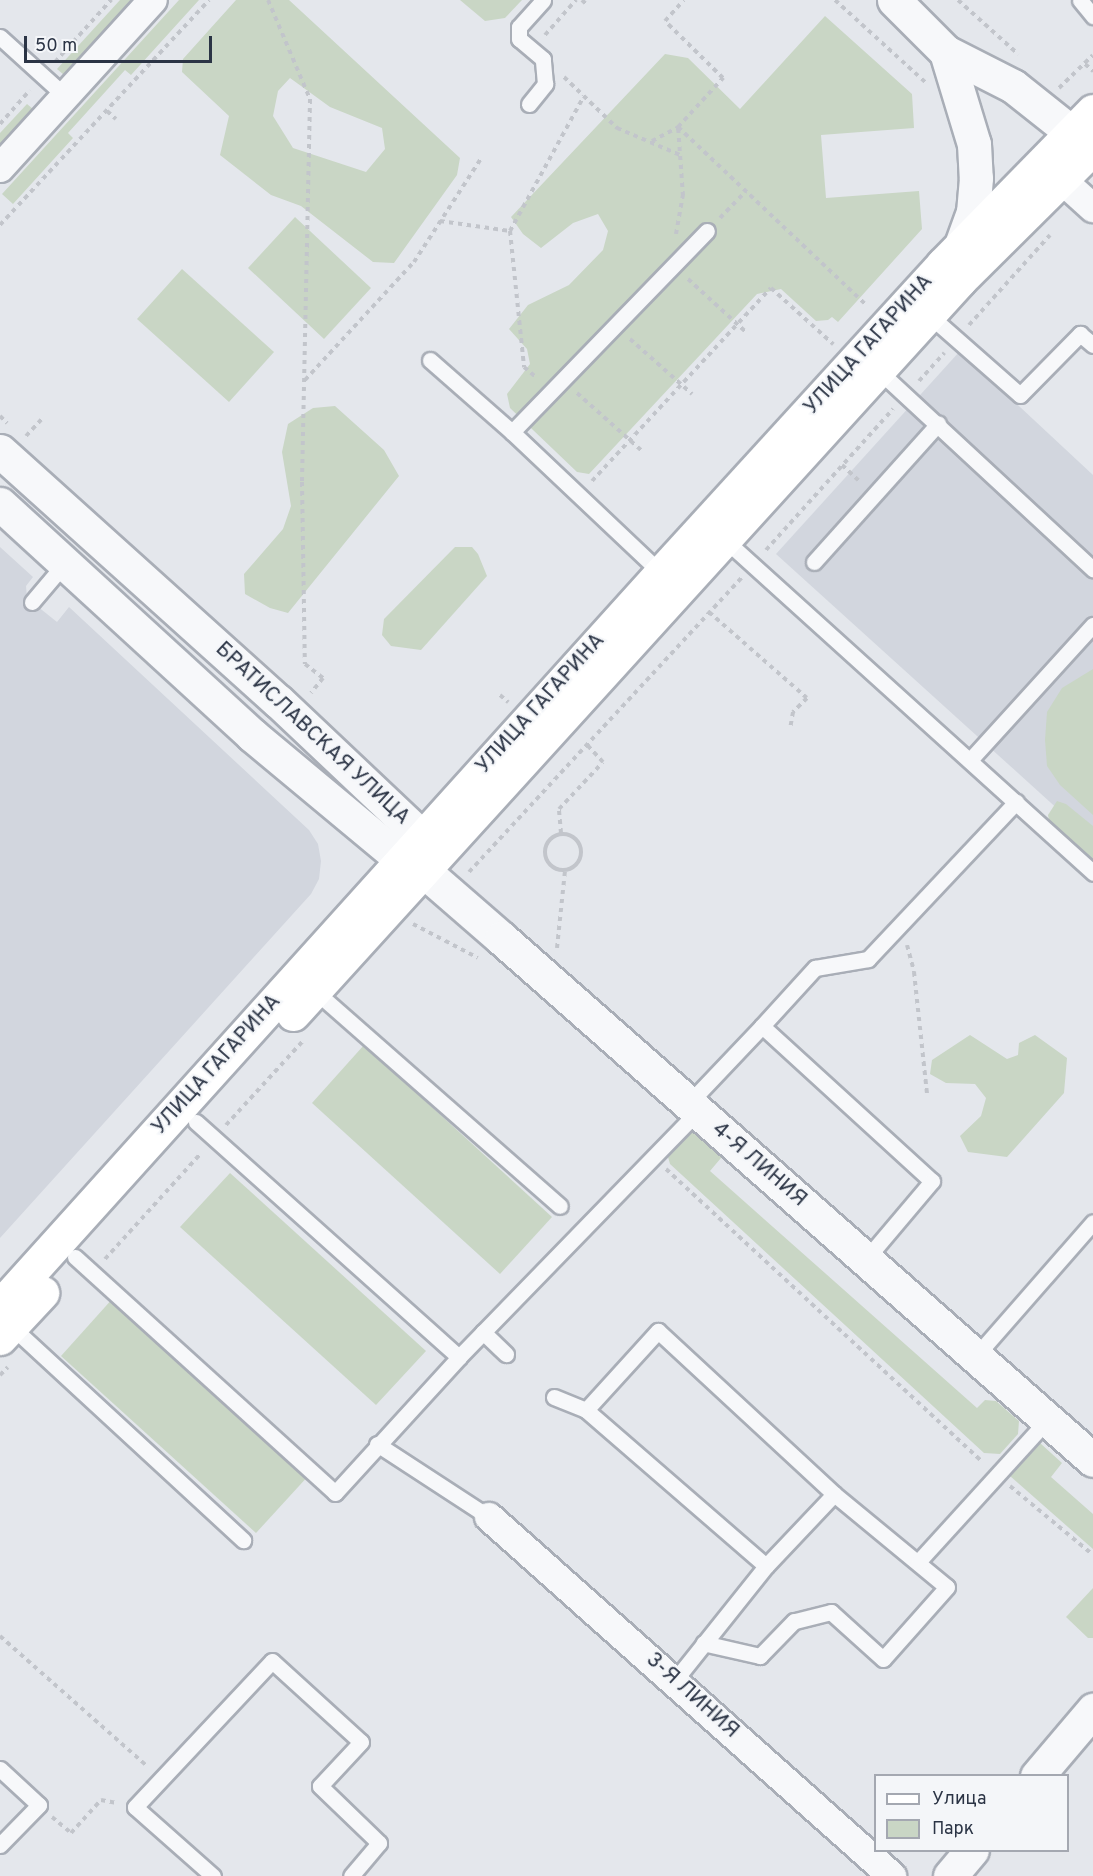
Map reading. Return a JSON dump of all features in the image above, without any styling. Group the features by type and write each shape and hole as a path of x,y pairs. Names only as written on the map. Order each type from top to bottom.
{"main road":[{"path":"1062,180 1088,129"},
{"name":"УЛИЦА ГАГАРИНА","path":"4,1323 75,1257 314,990 521,713 661,573 961,245 1088,129"},
{"name":"УЛИЦА ГАГАРИНА","path":"4,1323 415,855 723,539 960,280 1062,180"}],"street":[{"path":"0,168 153,0"},
{"path":"894,0 946,52 1013,86 1088,129"},
{"path":"946,52 974,144 976,178 973,212 961,245"},
{"path":"1062,180 1093,208"},
{"name":"БРАТИСЛАВСКАЯ УЛИЦА","path":"12,445 278,701 415,855"},
{"name":"БРАТИСЛАВСКАЯ УЛИЦА","path":"0,504 252,735 415,855"},
{"name":"4-Я ЛИНИЯ","path":"415,855 449,894 694,1107 975,1357 1047,1420 1089,1448"},
{"name":"3-Я ЛИНИЯ","path":"489,1517 675,1680 892,1876"},
{"path":"1039,1774 1093,1710"},
{"path":"950,1876 971,1852"}],"lane":[{"path":"530,104 545,84 538,53 519,39 519,27 543,0"},
{"path":"1080,0 1093,16"},
{"path":"0,37 65,96"},
{"path":"512,432 707,231"},
{"path":"929,315 1020,395 1080,334 1093,345"},
{"path":"430,360 512,432 661,573"},
{"path":"879,371 1093,569"},
{"path":"814,562 938,424"},
{"path":"723,539 1016,801 1093,873"},
{"path":"32,602 65,563"},
{"path":"970,760 1093,625"},
{"path":"75,1257 335,1492 459,1357 653,1157 762,1026 815,968 868,959 1016,801"},
{"path":"314,990 560,1206"},
{"path":"762,1026 932,1181 866,1259"},
{"path":"196,1122 459,1357"},
{"path":"975,1357 1093,1222"},
{"path":"4,1323 243,1540"},
{"path":"586,1410 658,1331 834,1494 947,1587 883,1659 831,1612 794,1621 760,1656 703,1643"},
{"path":"483,1332 506,1354"},
{"path":"554,1397 586,1410 766,1566"},
{"path":"918,1562 1047,1420"},
{"path":"377,1444 489,1517"},
{"path":"675,1680 766,1566 834,1494"},
{"path":"213,1876 135,1807 272,1661 361,1742 320,1786 379,1843 351,1876"},
{"path":"0,1769 39,1805 0,1845"}],"path":[{"path":"0,225 209,0"},
{"path":"268,0 310,99 304,380 305,664 323,678 308,696"},
{"path":"576,0 538,53 617,128 652,141 680,155"},
{"path":"582,0 587,5"},
{"path":"652,141 678,127 723,78 665,21 684,0"},
{"path":"835,0 928,86"},
{"path":"958,0 1024,60"},
{"path":"1049,82 1058,90 1093,55"},
{"path":"1085,64 1093,71"},
{"path":"551,392 524,367 510,231 584,96"},
{"path":"107,111 116,118"},
{"path":"678,127 683,196 671,268 747,333"},
{"path":"678,127 870,309"},
{"path":"304,380 414,262 482,157"},
{"path":"707,231 746,191"},
{"path":"440,221 510,231"},
{"path":"449,894 753,565 1051,234"},
{"path":"579,495 771,288 836,346 843,339"},
{"path":"615,326 692,394"},
{"path":"563,380 641,450"},
{"path":"12,445 42,419"},
{"path":"709,612 807,698 794,712 790,729"},
{"path":"561,833 559,809 603,762 586,745"},
{"path":"561,833 575,837 582,850 578,864 565,872 551,867 544,855 548,840 561,833"},
{"path":"556,959 565,872"},
{"path":"902,924 914,972 927,1093"},
{"path":"653,1157 996,1475 1093,1555"},
{"path":"0,1636 161,1779"},
{"path":"39,1805 70,1833 101,1800 135,1807"}],"shaded area":[{"path":"960,351 1093,475 1093,841 776,554"},
{"path":"0,547 33,577 26,586 27,598 57,622 69,607 309,830 318,844 321,861 319,879 311,894 0,1238"}],"green space":[{"path":"120,0 133,0 64,75 57,69"},
{"path":"179,0 199,0 131,75 125,70 68,133 73,138 13,204 2,194"},
{"path":"236,0 289,0 460,158 457,175 394,263 373,262 301,206 271,195 220,155 229,116 182,72 183,59","holes":["290,78 330,107 382,128 385,149 366,172 293,148 273,116 278,91"]},
{"path":"460,0 522,0 505,18 485,21"},
{"path":"825,16 912,94 914,128 821,135 826,198 919,191 922,229 838,322 832,317 828,320 816,321 781,289 757,294 589,474 577,472 510,408 507,394 530,364 527,349 509,329 528,305 569,285 603,250 608,231 598,214 573,223 541,248 523,234 511,217 665,54 688,58 740,109"},
{"path":"27,104 33,109 0,145 0,133"},
{"path":"295,217 371,288 324,339 248,268"},
{"path":"182,269 274,352 229,402 137,319"},
{"path":"335,406 384,450 399,476 288,613 270,608 245,594 244,574 283,529 291,506 282,452 288,424 313,408"},
{"path":"455,547 472,547 478,554 487,576 421,650 391,646 382,635 384,619"},
{"path":"1093,669 1093,815 1060,785 1047,766 1045,740 1047,712 1062,688"},
{"path":"1057,801 1066,804 1093,826 1093,865 1050,825 1048,815"},
{"path":"970,1035 1007,1059 1018,1055 1019,1043 1035,1035 1067,1058 1064,1093 1007,1157 968,1152 960,1136 981,1116 986,1098 975,1084 946,1083 930,1074 932,1060"},
{"path":"364,1045 552,1217 500,1274 312,1103"},
{"path":"691,1130 704,1131 721,1148 721,1158 710,1171 977,1408 985,1400 996,1401 1019,1421 1018,1434 1000,1454 984,1453 670,1164 668,1157"},
{"path":"230,1173 426,1351 376,1405 180,1227"},
{"path":"114,1297 310,1474 256,1533 61,1356"},
{"path":"1040,1443 1062,1463 1051,1477 1093,1514 1093,1549 1010,1476"},
{"path":"1093,1588 1093,1638 1088,1638 1066,1617"}]}
